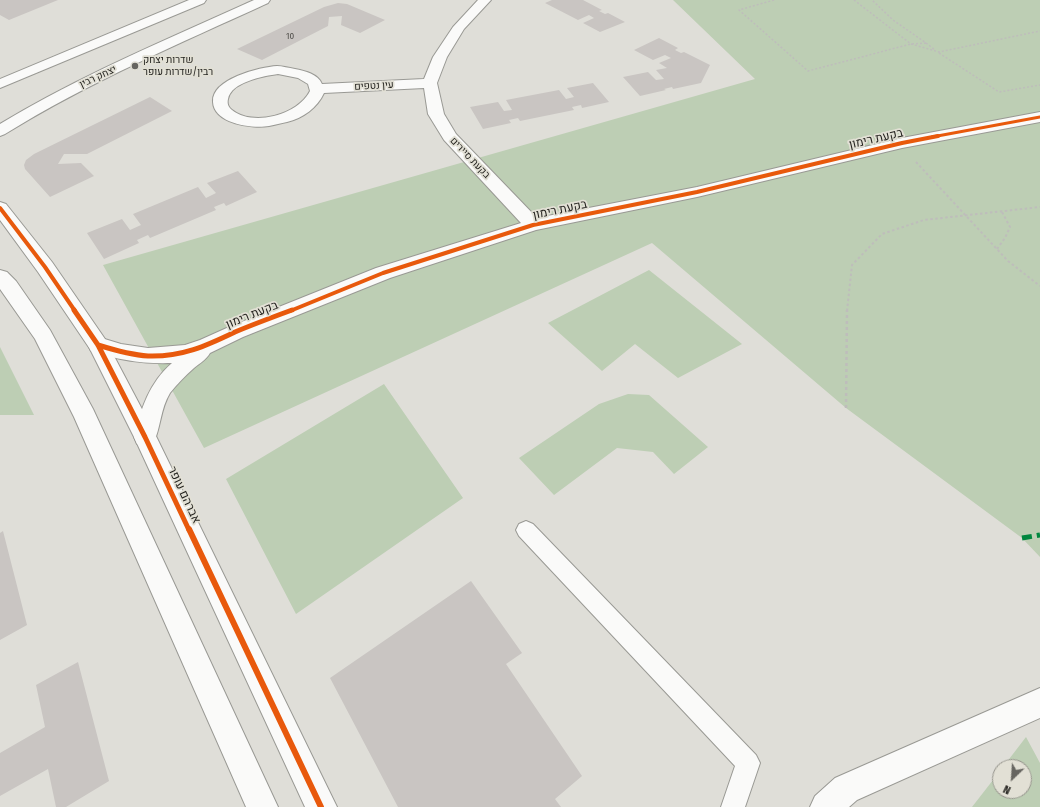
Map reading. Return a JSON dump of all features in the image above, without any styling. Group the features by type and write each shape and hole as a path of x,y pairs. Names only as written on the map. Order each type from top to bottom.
{"street":[{"path":"0,84 200,0"},
{"name":"יצחק רבין","path":"0,131 85,82 264,0"},
{"path":"430,83 440,57 459,27 485,0"},
{"path":"278,70 305,75 314,82 318,89 316,98 313,102 298,113 284,119 268,122 252,122 238,119 227,114 221,107 220,99 224,91 234,83 247,76 262,72 278,70"},
{"name":"עין נטפים","path":"318,89 430,83"},
{"name":"בקעת סיירים","path":"430,83 436,114 450,137 533,225"},
{"name":"בקעת רימון","path":"98,345 121,352 148,356 173,355 207,346 236,332 383,273 533,225 697,192 902,143 1040,117"},
{"name":"אברהם עופר","path":"0,208 45,267 98,345 145,437 321,807"},
{"path":"0,277 9,286 43,335 85,416 262,807"},
{"name":"בקעת רימון","path":"145,437 154,404 165,383 183,365 207,346"},
{"path":"826,807 846,789 1040,702"}],"lane":[{"path":"526,530 748,763 733,807"}],"path":[{"path":"774,0 739,10 808,71 911,44 926,44"},
{"path":"854,0 911,44 939,52 1040,31"},
{"path":"872,0 893,20 926,44 999,92 1040,85"},
{"path":"911,157 1008,261 1040,286"},
{"path":"846,408 847,311 852,266 882,234 924,220 1040,207"},
{"path":"997,249 1005,238 1010,227 1002,212"}],"green space":[{"path":"673,0 1040,0 1040,557 1022,538 846,408 652,243 204,448 103,265 755,79"},
{"path":"649,270 742,344 678,378 635,344 602,371 548,323"},
{"path":"0,347 34,415 0,415"},
{"path":"384,384 463,498 296,614 226,479"},
{"path":"628,394 649,395 708,447 674,474 653,452 617,448 554,495 519,458 599,404"},
{"path":"1026,737 1040,763 1040,807 972,807 992,781 992,799 1032,799 1032,759 1009,759"}],"building":[{"path":"0,0 58,0 9,20 0,15"},
{"path":"552,0 583,0 602,10 599,11 605,14 608,13 625,22 600,32 583,23 594,18 589,15 578,20 545,3"},
{"path":"338,3 347,4 385,20 360,33 341,25 342,16 329,17 328,26 262,60 237,49 324,7"},
{"path":"659,38 678,48 675,50 681,53 684,52 710,65 701,83 673,89 672,87 664,89 666,90 640,96 623,77 648,72 656,80 664,79 656,70 667,68 659,63 671,58 665,55 653,60 634,50"},
{"path":"593,83 609,102 582,108 581,105 572,107 574,110 520,121 518,118 509,120 511,123 483,129 470,107 498,102 504,111 512,110 506,100 559,90 566,99 574,97 567,88"},
{"path":"150,97 172,111 87,154 64,154 58,164 81,163 94,176 50,197 25,169 24,165 26,160 34,154"},
{"path":"238,171 257,192 226,206 224,203 214,207 216,210 150,238 148,235 137,240 139,243 104,259 87,233 122,219 130,230 141,225 133,214 198,187 206,198 216,193 207,183"},
{"path":"3,531 27,625 0,640 0,533"},
{"path":"471,581 522,653 506,664 582,776 555,799 561,807 398,807 330,678"},
{"path":"78,662 109,781 66,807 56,807 48,769 0,796 0,753 45,727 36,685"}],"marked path":[{"path":"1022,538 1040,535"}],"cycle path":[{"path":"98,345 121,352 148,356 185,353 207,346 236,332 383,273 533,225 697,192 902,143 1040,117"},
{"path":"0,208 45,267 98,345 145,437 321,807"}],"place":[{"name":"שדרות יצחק רבין/שדרות עופר","path":"135,66"}]}
